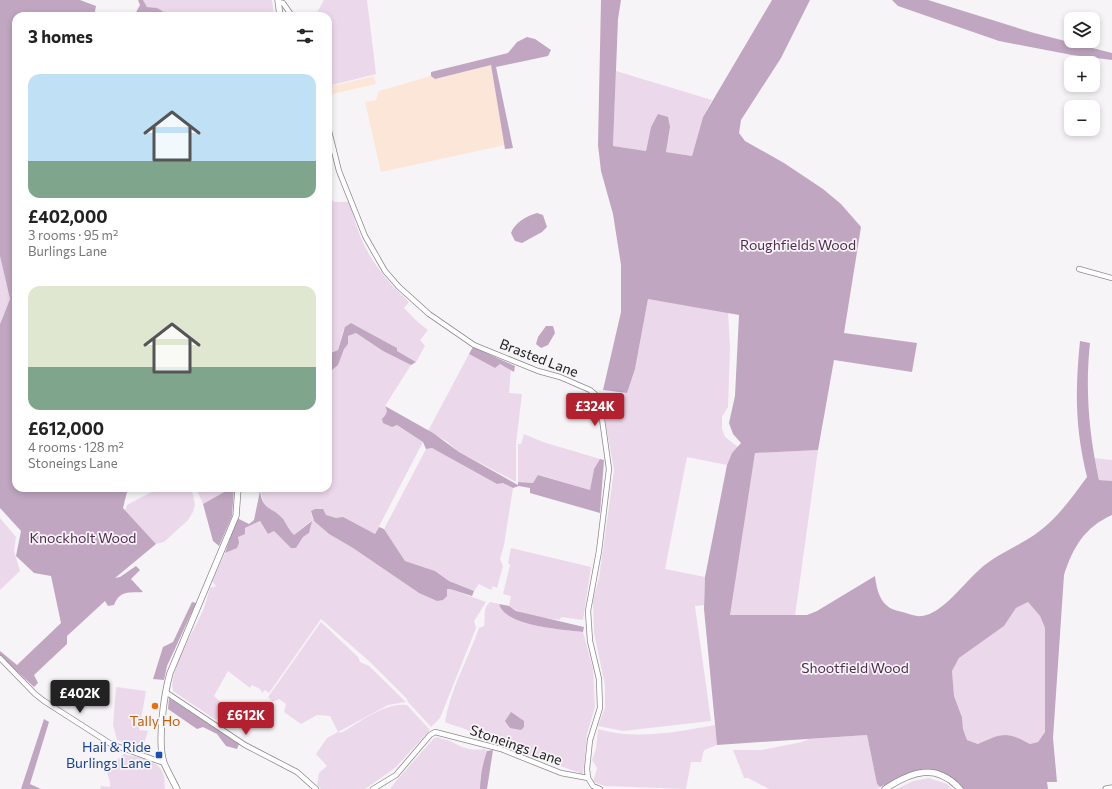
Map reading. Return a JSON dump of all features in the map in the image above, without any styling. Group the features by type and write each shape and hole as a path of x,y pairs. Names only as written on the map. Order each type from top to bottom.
{"street":[{"path":"278,1 279,12"},
{"path":"278,1 283,3 289,12"},
{"name":"Brasted Lane","path":"332,143 339,171 365,236 385,271 399,287 429,314 474,345 538,371 560,377 590,390 602,400 602,419 609,469 599,551 588,611 590,641 599,679 600,708 590,740 587,769 588,778"},
{"path":"1079,269 1112,278"},
{"path":"177,789 164,762 161,737 170,673 236,516 238,492"},
{"path":"0,658 35,694 85,727 112,744 164,762"},
{"path":"166,693 245,745 297,772 316,789"},
{"name":"Stoneings Lane","path":"373,789 396,775 430,735 435,732 500,749 561,773 588,778"},
{"path":"885,789 919,772 937,773 948,778 960,789"},
{"path":"588,778 593,786 599,789"},
{"path":"1106,789 1112,788"}],"shaded area":[{"path":"143,0 272,0 274,12 165,12 147,7"},
{"path":"324,0 367,0 376,74 332,85 332,12 317,12"},
{"path":"491,65 505,145 381,172 365,102 376,100 379,91 431,76 435,79"},
{"path":"616,71 712,100 703,117 692,156 666,152 670,127 651,127 646,151 613,146"},
{"path":"374,76 376,84 332,94 332,86"},
{"path":"332,201 349,203 367,251 386,278 409,302 404,308 428,330 420,340 425,346 416,362 397,351 397,348 351,323 343,331 338,350 332,352"},
{"path":"0,256 10,299 0,323"},
{"path":"648,299 728,312 730,348 728,407 722,417 722,429 725,437 738,447 732,453 727,465 687,457 665,569 705,577 704,605 695,606 711,721 623,731 598,726 605,708 605,685 594,633 593,600 599,578 614,470 606,426 606,399 609,396 627,393 635,369"},
{"path":"356,333 383,351 411,365 385,406 387,409 386,415 397,425 423,442 375,534 326,515 315,509 311,512 313,520 329,534 353,548 419,593 437,601 447,589 450,589 486,602 474,621 476,628 440,718 431,727 406,698 370,662 321,619 269,693 265,690 262,693 260,689 252,685 250,688 228,671 214,696 225,706 216,720 173,691 175,672 204,608 210,588 216,586 212,581 225,553 237,547 239,537 243,530 260,521 268,534 274,531 283,540 296,548 303,537 309,533 311,521 294,535 282,519 264,505 261,492 332,492 332,370 338,364 343,349 348,344 348,336"},
{"path":"469,354 495,368 500,364 511,370 509,393 522,394 516,443 516,482 459,452 446,441 428,431"},
{"path":"524,434 543,442 600,459 594,469 590,490 539,475 533,483 518,482 518,444 521,444"},
{"path":"432,448 497,484 503,483 513,488 504,545 500,559 503,566 497,588 493,586 491,590 479,584 474,591 449,581 435,571 405,561 384,529 426,449"},
{"path":"818,450 795,616 729,615 755,453"},
{"path":"1094,458 1112,460 1112,481 1099,480"},
{"path":"151,492 192,492 195,505 188,520 164,542 156,544 125,510 127,505"},
{"path":"198,492 224,492 203,504"},
{"path":"0,518 16,537 14,551 20,571 0,590"},
{"path":"511,548 591,567 583,620 561,617 560,620 540,617 520,612 509,606 511,596 503,594 510,565 508,563"},
{"path":"490,602 499,604 504,612 512,618 523,622 536,626 583,632 593,669 595,707 587,734 583,774 476,737 465,729 445,722 447,710 455,686 479,628 484,626 485,610"},
{"path":"1028,602 1040,616 1045,628 1045,732 1038,742 1030,744 1010,735 999,736 979,744 967,740 963,729 962,716 954,696 952,671 959,658 1004,626 1016,608"},
{"path":"321,622 358,657 360,662 369,666 406,702 388,705 338,732 330,716 317,715 301,724 284,712 286,704 279,699 273,702 268,697"},
{"path":"116,687 146,691 139,730 148,731 142,750 117,740 113,725"},
{"path":"399,705 407,705 430,730 395,768 365,789 321,789 317,785 319,773 327,766 316,754 327,738 338,732 341,733 381,710"},
{"path":"715,725 717,745 704,750 701,762 691,762 686,789 605,786 593,782 597,768 592,760 596,749 598,729 627,734 656,734"},
{"path":"867,735 877,784 880,787 878,789 769,789 748,778 744,778 733,750 762,750 802,742 809,739"},
{"path":"438,737 467,748 475,750 485,749 487,751 480,779 480,789 390,789 434,738"},
{"path":"124,754 148,760 158,766 162,770 164,776 165,789 100,789 101,786 110,787 107,772 113,763"},
{"path":"929,778 947,784 952,789 897,789 913,781"}],"green space":[{"name":"Knockholt Wood","path":"0,0 80,0 96,6 95,12 12,12 12,492 127,492 123,508 156,544 115,578 120,577 136,566 140,570 131,579 143,592 126,593 116,600 114,605 108,606 105,601 67,636 67,644 34,675 38,683 34,687 0,656 0,651 17,665 61,623 51,576 34,573 16,556 21,531 0,508 0,324 10,299 0,256"},
{"path":"138,0 143,0 147,7 157,8 164,12 136,12 140,5"},
{"path":"601,0 621,0 618,19 613,146 646,151 651,127 658,114 668,117 670,127 666,152 692,156 703,117 772,0 810,0 781,58 741,120 739,133 745,141 784,163 823,189 841,204 861,227 844,333 917,343 912,372 834,360 818,450 755,453 730,615 807,615 817,611 875,576 877,588 881,598 892,609 922,616 930,614 945,604 980,569 1001,554 1030,538 1051,521 1087,477 1078,426 1077,376 1080,341 1090,343 1088,395 1090,429 1099,480 1112,481 1112,515 1094,526 1081,539 1064,575 1053,738 1057,782 1047,782 1048,789 964,789 942,773 932,770 914,772 880,787 877,784 867,735 717,745 704,609 705,577 727,465 732,453 741,443 733,434 729,423 735,396 739,315 648,299 635,369 627,393 603,390 621,312 621,265 613,214 601,171 598,145","holes":["1028,602 1040,616 1045,628 1045,732 1038,742 1030,744 1010,735 999,736 978,744 967,740 963,729 962,717 954,696 952,671 959,658 1004,626 1016,608"]},
{"path":"892,0 928,0 1034,33 1064,41 1064,48 1092,48 1112,53 1112,60 1100,58 1100,56 1072,55 999,41 898,6"},
{"path":"527,37 535,39 551,50 548,56 496,67 513,148 505,149 491,65 435,79 431,76 431,72 508,53 517,42"},
{"path":"537,213 543,215 547,227 542,232 522,243 515,241 511,233 515,226 525,218"},
{"path":"351,323 397,348 397,351 416,362 411,365 383,351 356,333 348,336 348,344 344,349 338,365 332,370 332,352 338,350 345,327"},
{"path":"546,326 553,326 555,333 548,345 541,348 536,344 538,337"},
{"path":"473,347 515,366 514,372 500,364 495,368 469,354"},
{"path":"385,406 433,433 459,452 518,485 518,482 533,483 538,475 590,490 594,469 600,459 604,460 600,513 530,493 530,488 519,486 513,488 503,483 497,484 432,448 426,449 423,442 397,425 392,427 383,423 382,419 387,411"},
{"path":"224,492 234,492 232,516 219,546 213,541 203,504"},
{"path":"260,492 261,498 266,506 283,519 294,535 312,521 309,533 303,537 296,548 291,548 274,531 268,534 260,521 245,528 245,534 238,537 239,543 237,548 225,553 237,518 249,524 254,520"},
{"path":"315,509 323,509 326,515 336,518 343,517 375,534 379,527 384,529 405,561 435,571 449,581 474,591 472,596 447,589 447,596 443,600 437,601 419,593 353,548 329,534 314,521 311,511"},
{"path":"192,602 196,603 167,666 164,680 153,679 163,647 173,642"},
{"path":"499,604 509,606 516,611 584,627 583,632 536,626 523,622 512,618 504,612"},
{"path":"169,698 239,744 237,749 226,746 217,734 203,727 197,729 168,709"},
{"path":"511,712 524,721 524,727 521,730 510,728 505,721"},
{"path":"44,719 49,722 30,784 41,789 21,789"},
{"path":"493,750 487,789 480,789 482,770 487,751"}],"place":[{"name":"Tally Ho","path":"155,706"},
{"name":"Hail & Ride Burlings Lane","path":"159,755"}],"park label":[{"name":"Roughfields Wood","path":"798,245"},
{"name":"Shootfield Wood","path":"855,668"}]}
